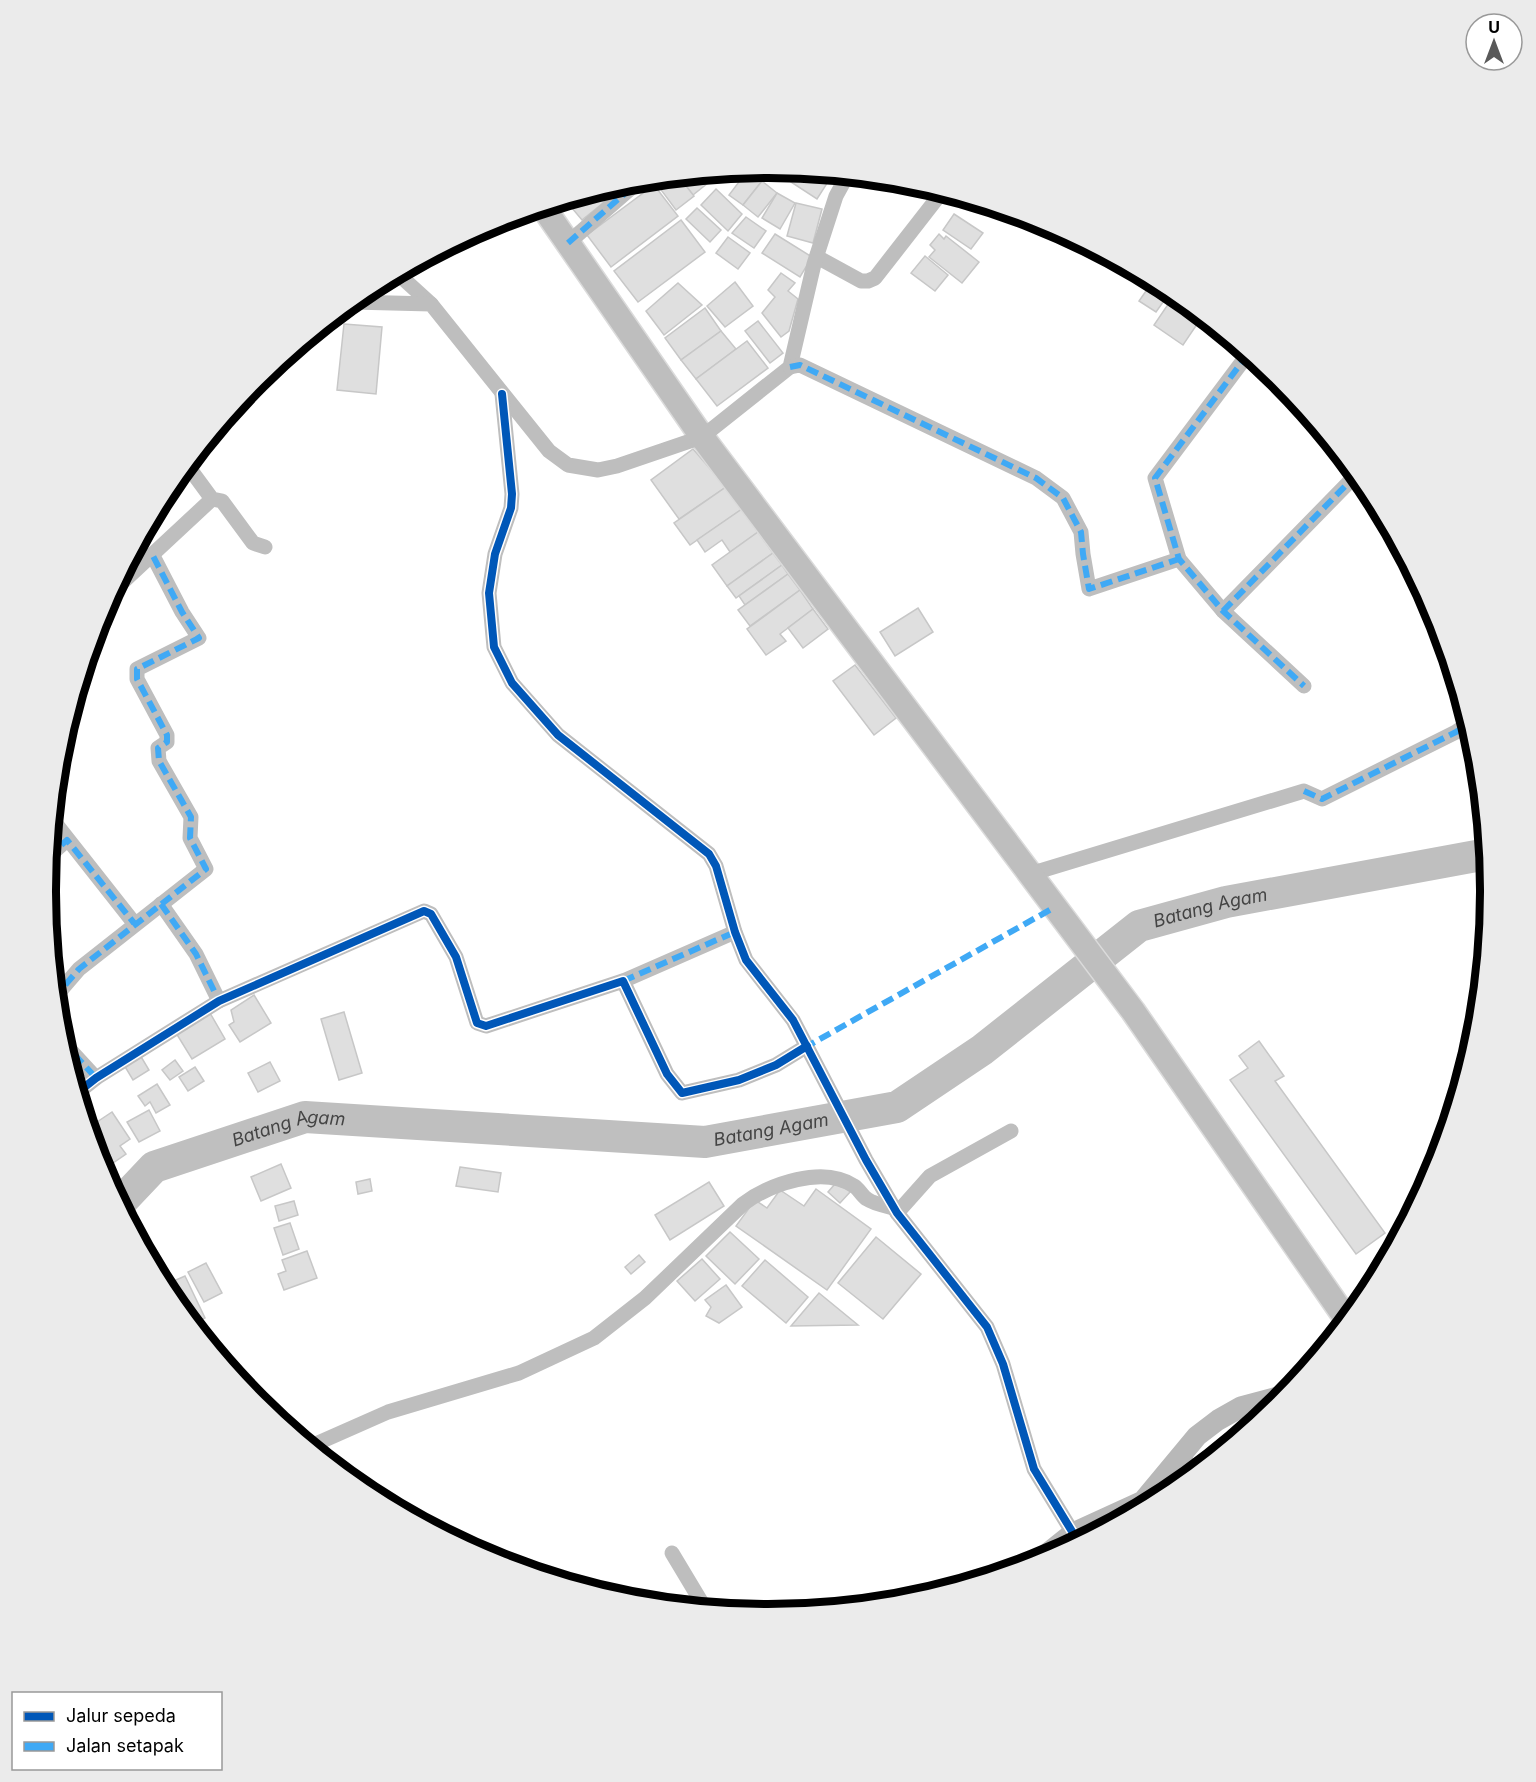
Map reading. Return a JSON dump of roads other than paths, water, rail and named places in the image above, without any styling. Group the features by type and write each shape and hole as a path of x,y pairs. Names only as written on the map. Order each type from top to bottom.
{"main road":[{"path":"548,214 702,437 1133,1011 1342,1313"}],"street":[{"path":"790,367 817,257 836,196 843,183"},
{"path":"568,243 625,193"},
{"path":"817,257 861,281 875,278 936,199"},
{"path":"404,279 431,304 549,451 568,465 598,470 617,466 702,437 790,367 800,365 1036,478 1048,486 1063,498 1081,532 1089,589 1179,559"},
{"path":"367,302 431,304"},
{"path":"1243,360 1155,478 1179,559 1223,611 1304,686"},
{"path":"502,394 512,494 511,508 495,554 489,593 494,647 512,683 558,735 709,854 716,866 735,932 746,960 793,1020 895,1211 987,1327 1003,1364 1034,1469 1072,1533"},
{"path":"192,472 212,500 222,501 253,543 265,547"},
{"path":"1223,611 1350,481"},
{"path":"128,578 212,500"},
{"path":"63,988 79,969 206,869 190,838 191,817 159,760 158,748 167,742 167,735 136,679 136,669 199,638 182,612 153,556"},
{"path":"1030,874 1304,791 1323,799 1461,728"},
{"path":"59,828 135,923"},
{"path":"57,849 67,840"},
{"path":"161,904 196,954 219,1001"},
{"path":"84,1088 219,1001 424,911 431,914 456,957 477,1023 486,1026 623,981 735,932"},
{"path":"623,981 667,1074 682,1093 739,1080 777,1065 807,1046"},
{"path":"75,1055 96,1078"},
{"path":"895,1211 930,1176 1011,1131"},
{"path":"318,1443 388,1412 519,1373 594,1338 645,1298 743,1204 758,1193 805,1177 830,1177 853,1185 868,1200 895,1211"},
{"path":"1151,1491 1197,1436 1240,1407 1267,1400"},
{"path":"1181,1455 1189,1465"},
{"path":"1067,1537 1106,1518"},
{"path":"672,1553 700,1600"}],"waterway":[{"name":"Batang Agam","path":"125,1197 154,1167 305,1117 705,1142 897,1107 982,1050 1139,926 1226,902 1479,855"}]}
